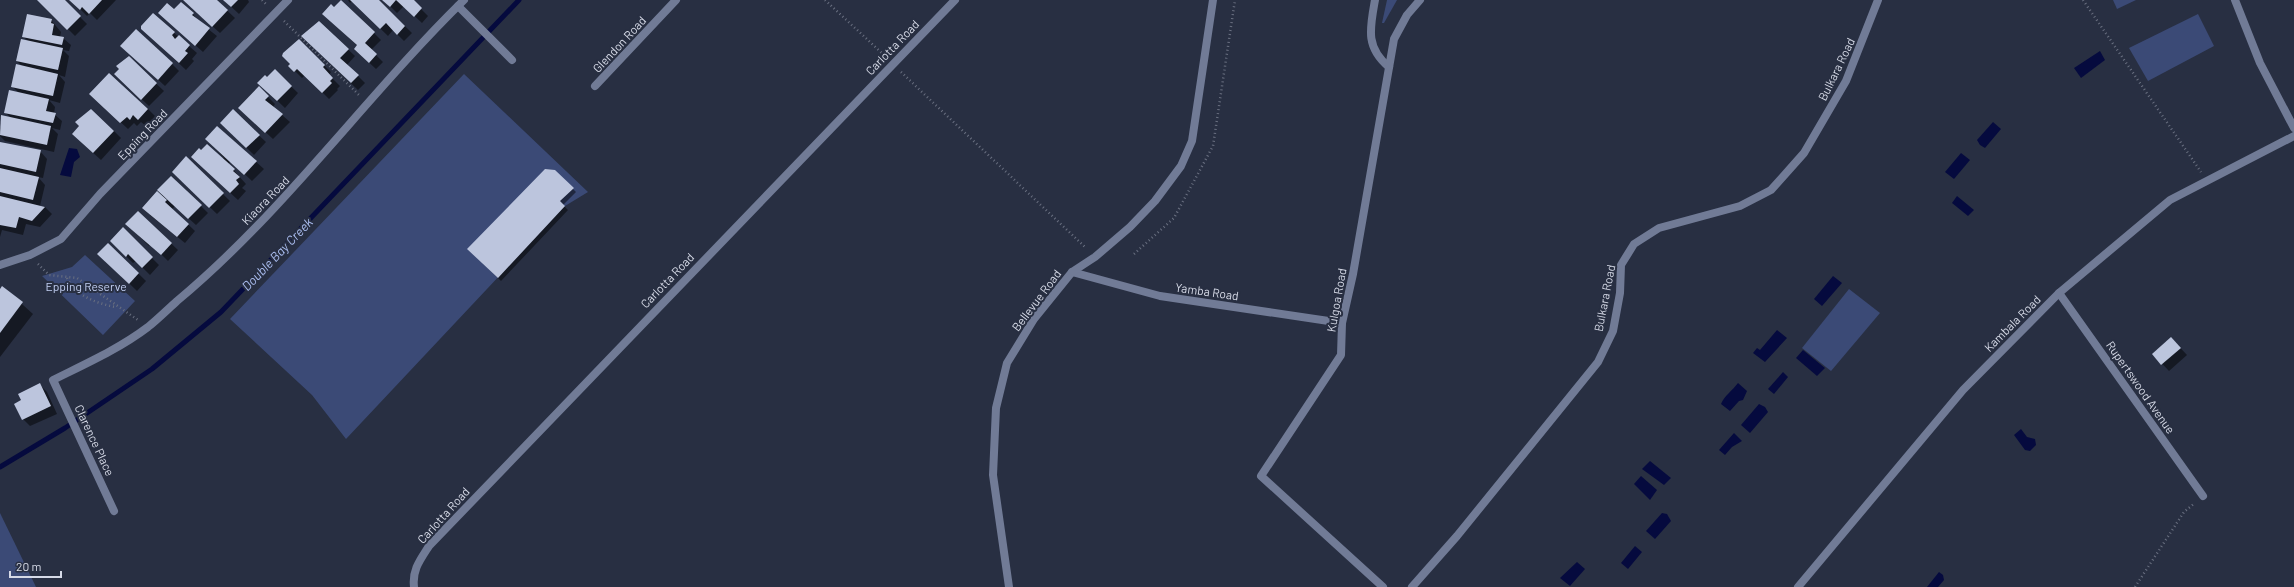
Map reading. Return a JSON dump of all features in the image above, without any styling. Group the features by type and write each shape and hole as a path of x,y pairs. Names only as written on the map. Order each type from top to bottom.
{"street":[{"name":"Epping Road","path":"0,265 30,255 62,239 100,194 288,0"},
{"name":"Glendon Road","path":"595,86 676,0"},
{"name":"Carlotta Road","path":"414,587 413,577 417,565 428,546 955,0"},
{"name":"Bellevue Road","path":"1010,587 993,475 996,408 1006,362 1034,319 1072,272 1095,257 1130,227 1150,206 1181,166 1192,141 1213,0"},
{"path":"1375,0 1370,28 1371,40 1380,60 1389,67"},
{"name":"Kulgoa Road","path":"1383,587 1261,476 1341,355 1342,323 1353,274 1394,39 1407,15 1420,0"},
{"name":"Bulkara Road","path":"1412,587 1457,536 1598,362 1613,331 1620,293 1621,266 1634,244 1659,228 1740,206 1771,190 1804,153 1846,81 1878,0"},
{"path":"2234,0 2260,63 2294,128"},
{"path":"461,3 473,20 512,60"},
{"name":"Kiaora Road","path":"53,380 122,344 148,326 213,272 293,190 367,103 461,3"},
{"name":"Kambala Road","path":"1798,587 1963,390 2059,293 2170,200 2294,136"},
{"name":"Yamba Road","path":"1072,272 1160,296 1342,323"},
{"name":"Rupertswood Avenue","path":"2059,293 2203,496"},
{"name":"Clarence Place","path":"53,380 114,511"}],"path":[{"path":"262,0 367,103"},
{"path":"825,0 869,42"},
{"path":"2083,0 2207,180"},
{"path":"916,86 1095,257"},
{"path":"30,255 49,275 78,278 101,293 116,307 148,326"},
{"path":"67,278 72,287 95,303 116,307"},
{"path":"2135,587 2184,512"}],"green space":[{"path":"1387,0 1397,0 1384,23 1382,23"},
{"path":"2113,0 2136,0 2117,9"},
{"path":"2198,14 2214,46 2148,81 2129,48"},
{"path":"464,74 588,192 565,206 346,439 312,395 230,319"},
{"name":"Epping Reserve","path":"85,255 135,301 103,335 42,276 72,267"},
{"path":"1849,289 1880,313 1831,371 1802,348"},
{"path":"0,513 36,587 0,587"}],"shaded area":[{"path":"2100,51 2105,60 2081,78 2074,68"},
{"path":"1993,122 2001,129 1985,148 1980,145 1977,140"},
{"path":"69,148 77,149 80,157 74,162 71,177 60,175"},
{"path":"1961,153 1970,160 1954,179 1945,172"},
{"path":"1957,196 1974,210 1968,216 1952,203"},
{"path":"1833,276 1842,283 1822,306 1814,299"},
{"path":"1777,330 1787,338 1765,362 1753,353 1757,348 1760,350"},
{"path":"1803,350 1825,368 1817,376 1796,358"},
{"path":"1783,372 1788,377 1774,394 1768,389"},
{"path":"1738,383 1747,391 1743,400 1739,401 1730,411 1721,404 1724,398"},
{"path":"1759,404 1765,407 1768,412 1750,433 1741,425"},
{"path":"2021,429 2027,437 2035,439 2036,445 2030,451 2025,450 2014,435"},
{"path":"1734,433 1742,441 1732,447 1725,455 1719,450"},
{"path":"1650,461 1671,478 1664,485 1642,469"},
{"path":"1641,476 1657,490 1650,500 1634,484"},
{"path":"1662,513 1667,514 1671,521 1655,539 1646,531"},
{"path":"1635,546 1642,552 1628,569 1621,563"},
{"path":"1577,562 1585,569 1570,586 1560,578"},
{"path":"1939,572 1943,575 1944,580 1938,587 1927,587"}],"building":[{"path":"37,0 65,0 81,16 67,30"},
{"path":"69,0 102,0 89,14 82,7 80,10"},
{"path":"183,0 217,0 228,10 212,27"},
{"path":"223,0 238,0 231,7"},
{"path":"341,0 375,32 365,43 377,54 369,63 354,49 357,45 322,14 331,4 334,7"},
{"path":"350,0 379,0 405,26 397,35 386,23 380,29"},
{"path":"382,0 396,0 390,7"},
{"path":"396,0 414,0 422,8 414,17"},
{"path":"181,2 194,13 192,15 210,28 195,46 158,13 167,3 174,9"},
{"path":"153,13 175,32 172,35 175,39 179,35 190,45 185,51 188,53 179,63 141,29 141,26"},
{"path":"27,14 52,19 51,23 54,24 52,35 64,37 62,45 22,37"},
{"path":"319,21 349,49 340,58 359,75 351,83 301,36"},
{"path":"136,29 173,63 158,80 120,46"},
{"path":"21,39 63,48 58,70 16,61"},
{"path":"299,39 325,65 323,67 333,78 330,81 332,83 322,93 297,69 294,72 288,66 290,64 282,56 283,53"},
{"path":"129,56 157,83 141,100 114,74 119,69 116,66"},
{"path":"16,64 58,74 53,96 11,87"},
{"path":"275,69 292,86 277,101 257,83 265,75 267,77"},
{"path":"109,73 148,109 138,120 133,115 130,120 127,117 120,123 89,94"},
{"path":"259,86 269,96 265,100 283,114 265,133 238,108"},
{"path":"9,90 49,99 46,111 56,113 53,123 4,113"},
{"path":"91,109 114,131 93,153 72,134 79,126 75,122"},
{"path":"233,109 260,135 246,148 220,123"},
{"path":"1,115 51,126 47,145 0,135"},
{"path":"217,126 257,161 244,175 205,139"},
{"path":"0,142 41,150 36,172 0,164"},
{"path":"207,144 235,169 233,171 240,177 236,180 239,184 230,193 191,157 199,148 201,150"},
{"path":"186,156 224,193 209,208 172,172"},
{"path":"0,168 39,177 33,200 0,192"},
{"path":"545,169 555,170 574,188 560,201 565,206 498,278 467,249"},
{"path":"171,176 202,205 188,219 157,190"},
{"path":"157,191 167,200 165,202 189,224 177,237 142,208"},
{"path":"0,196 45,207 32,221 19,217 16,228 0,225"},
{"path":"138,211 172,243 161,255 125,224"},
{"path":"123,227 153,257 142,268 128,254 126,257 110,241"},
{"path":"108,243 139,273 129,284 97,254"},
{"path":"2,286 23,302 0,333 0,289"},
{"path":"2171,337 2181,348 2161,365 2152,354"},
{"path":"40,383 51,406 22,420 14,404 21,400 18,394"}],"waterway":[{"name":"Double Bay Creek","path":"0,467 65,428 152,369 221,312 519,0"}]}
